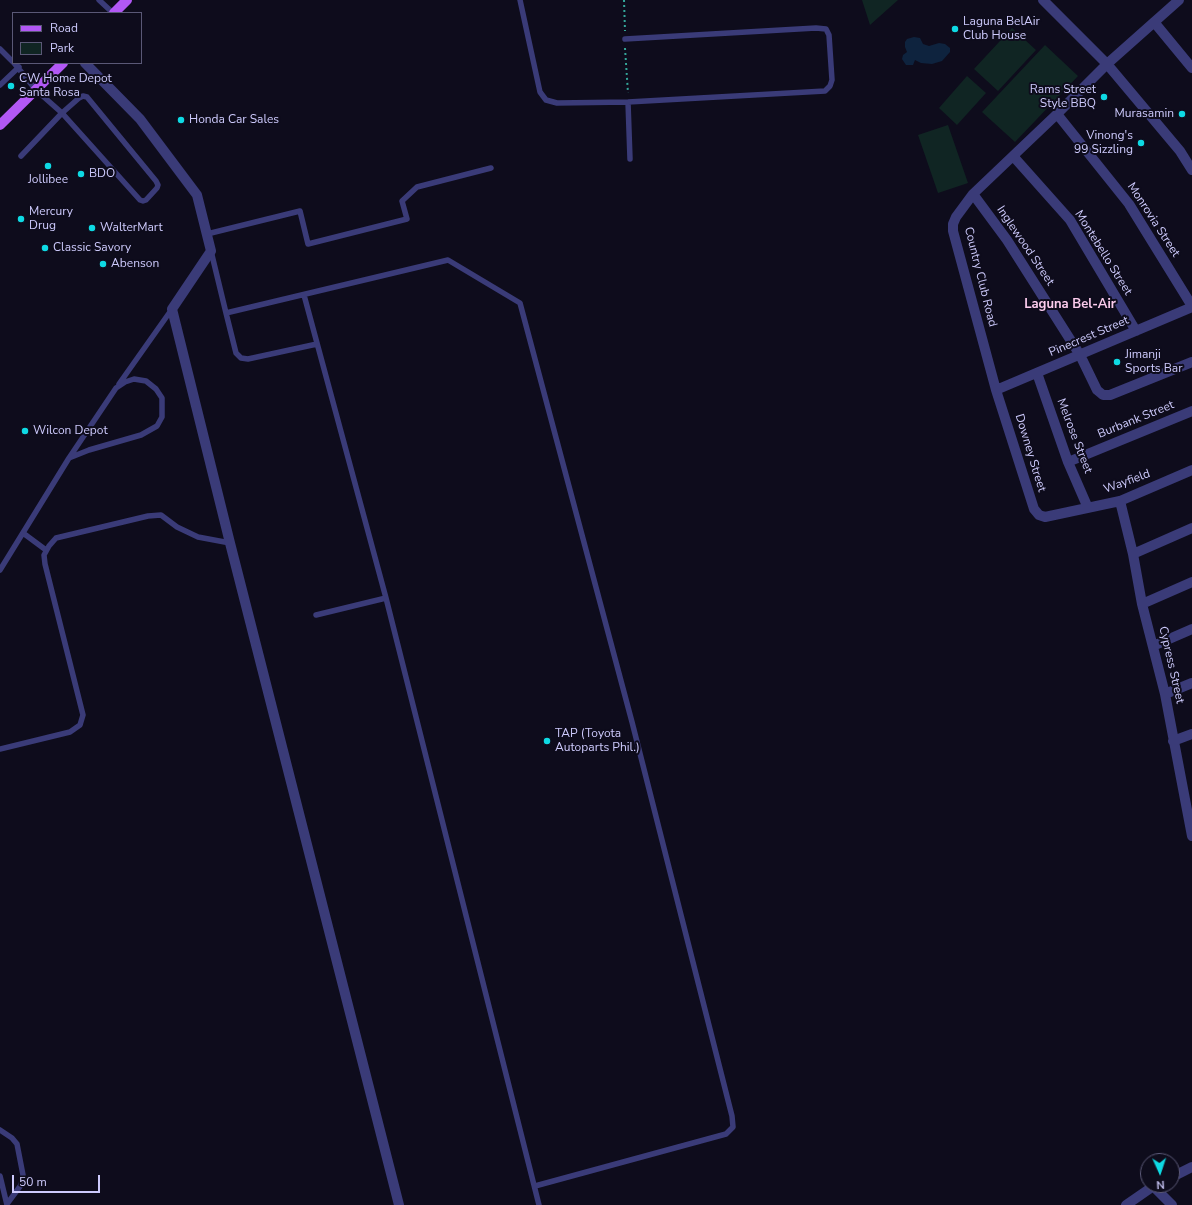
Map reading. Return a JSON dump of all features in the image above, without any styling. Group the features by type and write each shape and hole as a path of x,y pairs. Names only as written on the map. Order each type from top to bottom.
{"main road":[{"path":"115,12 126,0"},
{"path":"0,126 62,64"}],"street":[{"path":"1043,0 1107,64 1180,151 1192,170"},
{"name":"Country Club Road","path":"996,390 953,231 953,224 956,217 973,194 1107,64 1179,0"},
{"path":"1154,22 1192,68"},
{"path":"85,64 140,119 197,195 211,251 172,309 230,543 400,1205"},
{"name":"Monrovia Street","path":"1057,114 1129,204 1192,307"},
{"name":"Montebello Street","path":"1013,156 1070,220 1136,331"},
{"name":"Inglewood Street","path":"973,194 1008,240 1080,355 1097,390 1104,395 1110,395 1192,362"},
{"name":"Pinecrest Street","path":"996,390 1192,307"},
{"name":"Melrose Street","path":"1036,373 1068,462 1088,508"},
{"name":"Downey Street","path":"996,390 1034,509 1039,516 1045,517"},
{"name":"Burbank Street","path":"1068,462 1192,411"},
{"name":"Wayfield","path":"1045,517 1120,501 1192,470"},
{"name":"Cypress Street","path":"1120,501 1133,554 1142,604 1165,694 1173,741 1187,782 1192,836"},
{"path":"1133,554 1192,528"},
{"path":"1142,604 1192,582"},
{"path":"1153,646 1192,629"},
{"path":"1165,694 1192,683"},
{"path":"1173,741 1192,734"},
{"path":"1180,1173 1192,1167"},
{"path":"1126,1205 1144,1193"},
{"path":"1161,1193 1172,1205"}],"lane":[{"path":"99,0 113,12"},
{"path":"520,0 540,92 546,100 557,102 628,102 825,91 830,86 832,80 829,35 826,29 816,28 625,38"},
{"path":"0,49 12,61"},
{"path":"0,85 15,64 36,90 62,113 140,200 146,200 158,185 87,97 83,96 78,98 62,113 21,156"},
{"path":"628,102 630,159"},
{"path":"206,234 300,211 308,244 407,219 402,201 417,187 491,168"},
{"path":"211,251 236,353 241,358 248,359 317,344"},
{"path":"226,313 448,260 520,303 634,730 730,1108 733,1127 726,1134 535,1186"},
{"path":"304,294 386,598 539,1205"},
{"path":"0,570 69,458 172,309"},
{"path":"69,458 89,450 141,436 156,426 162,417 162,398 156,389 146,381 134,379 125,382 116,388"},
{"path":"0,749 70,732 80,724 83,715 45,564 44,555 46,550 56,538 148,516 161,515 177,527 198,537 230,543"},
{"path":"23,533 46,550"},
{"path":"316,615 386,598"},
{"path":"0,1130 12,1138 17,1144 23,1174 21,1185 7,1204"},
{"path":"0,1176 7,1204"}],"path":[{"path":"624,0 628,102"}],"green space":[{"path":"862,0 898,0 870,25"},
{"path":"1012,28 1036,50 998,91 974,69"},
{"path":"1045,45 1078,76 1015,142 982,112"},
{"path":"967,76 986,93 957,125 939,108"},
{"path":"948,125 968,183 938,193 918,135"}],"water":[{"path":"914,37 920,38 923,44 929,46 939,43 945,44 950,48 950,52 942,61 932,64 921,63 915,60 913,65 906,65 902,59 903,55 907,52 905,42 907,39"}],"place":[{"name":"Laguna BelAir Club House","path":"955,29"},
{"name":"CW Home Depot Santa Rosa","path":"11,86"},
{"name":"Rams Street Style BBQ","path":"1104,97"},
{"name":"Murasamin","path":"1182,114"},
{"name":"Honda Car Sales","path":"181,120"},
{"name":"Vinong's 99 Sizzling","path":"1141,143"},
{"name":"Jollibee","path":"48,166"},
{"name":"BDO","path":"81,174"},
{"name":"Mercury Drug","path":"21,219"},
{"name":"WalterMart","path":"92,228"},
{"name":"Classic Savory","path":"45,248"},
{"name":"Abenson","path":"103,264"},
{"name":"Jimanji Sports Bar","path":"1117,362"},
{"name":"Wilcon Depot","path":"25,431"},
{"name":"TAP (Toyota Autoparts Phil.)","path":"547,741"}],"district":[{"name":"Laguna Bel-Air","path":"1070,305"}]}
